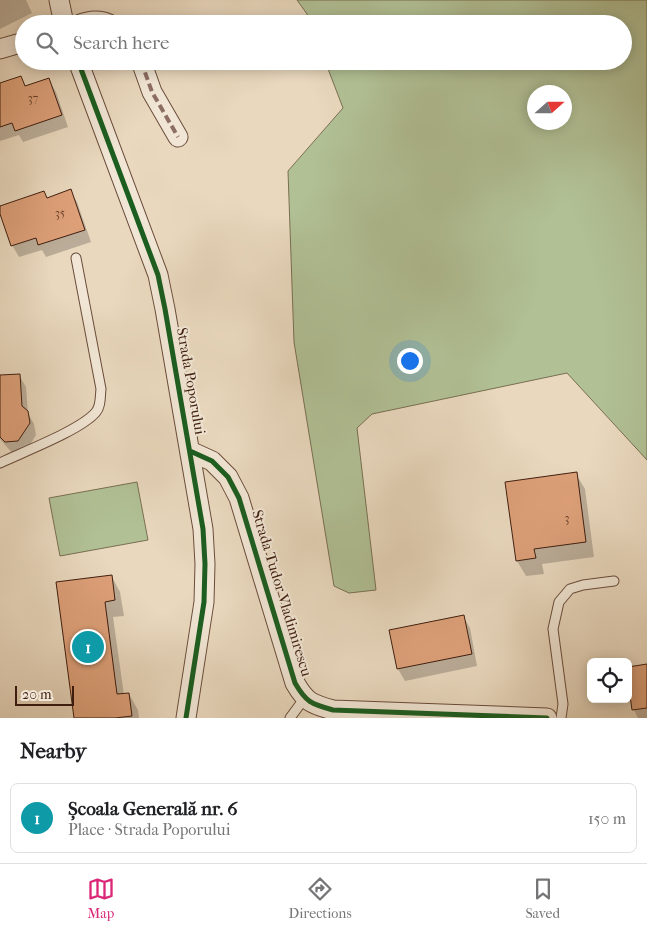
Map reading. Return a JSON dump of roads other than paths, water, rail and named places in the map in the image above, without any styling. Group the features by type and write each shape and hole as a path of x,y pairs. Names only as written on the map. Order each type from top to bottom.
{"street":[{"path":"59,0 62,15"},
{"path":"0,50 15,45"},
{"name":"Strada Poporului","path":"81,70 158,275 203,529 206,564 204,602 186,718"},
{"path":"143,70 152,92 178,136"},
{"name":"Strada Tudor Vladimirescu","path":"190,451 212,461 228,477 240,498 295,682 304,699 318,706 333,710 547,718"}],"lane":[{"path":"0,463 84,422 97,411 101,389 76,258"},
{"path":"561,718 563,704 553,629 559,602 570,589 583,585 614,581"},
{"path":"290,718 304,699"}],"place":[{"name":"Școala Generală nr. 6","path":"88,647"}]}
